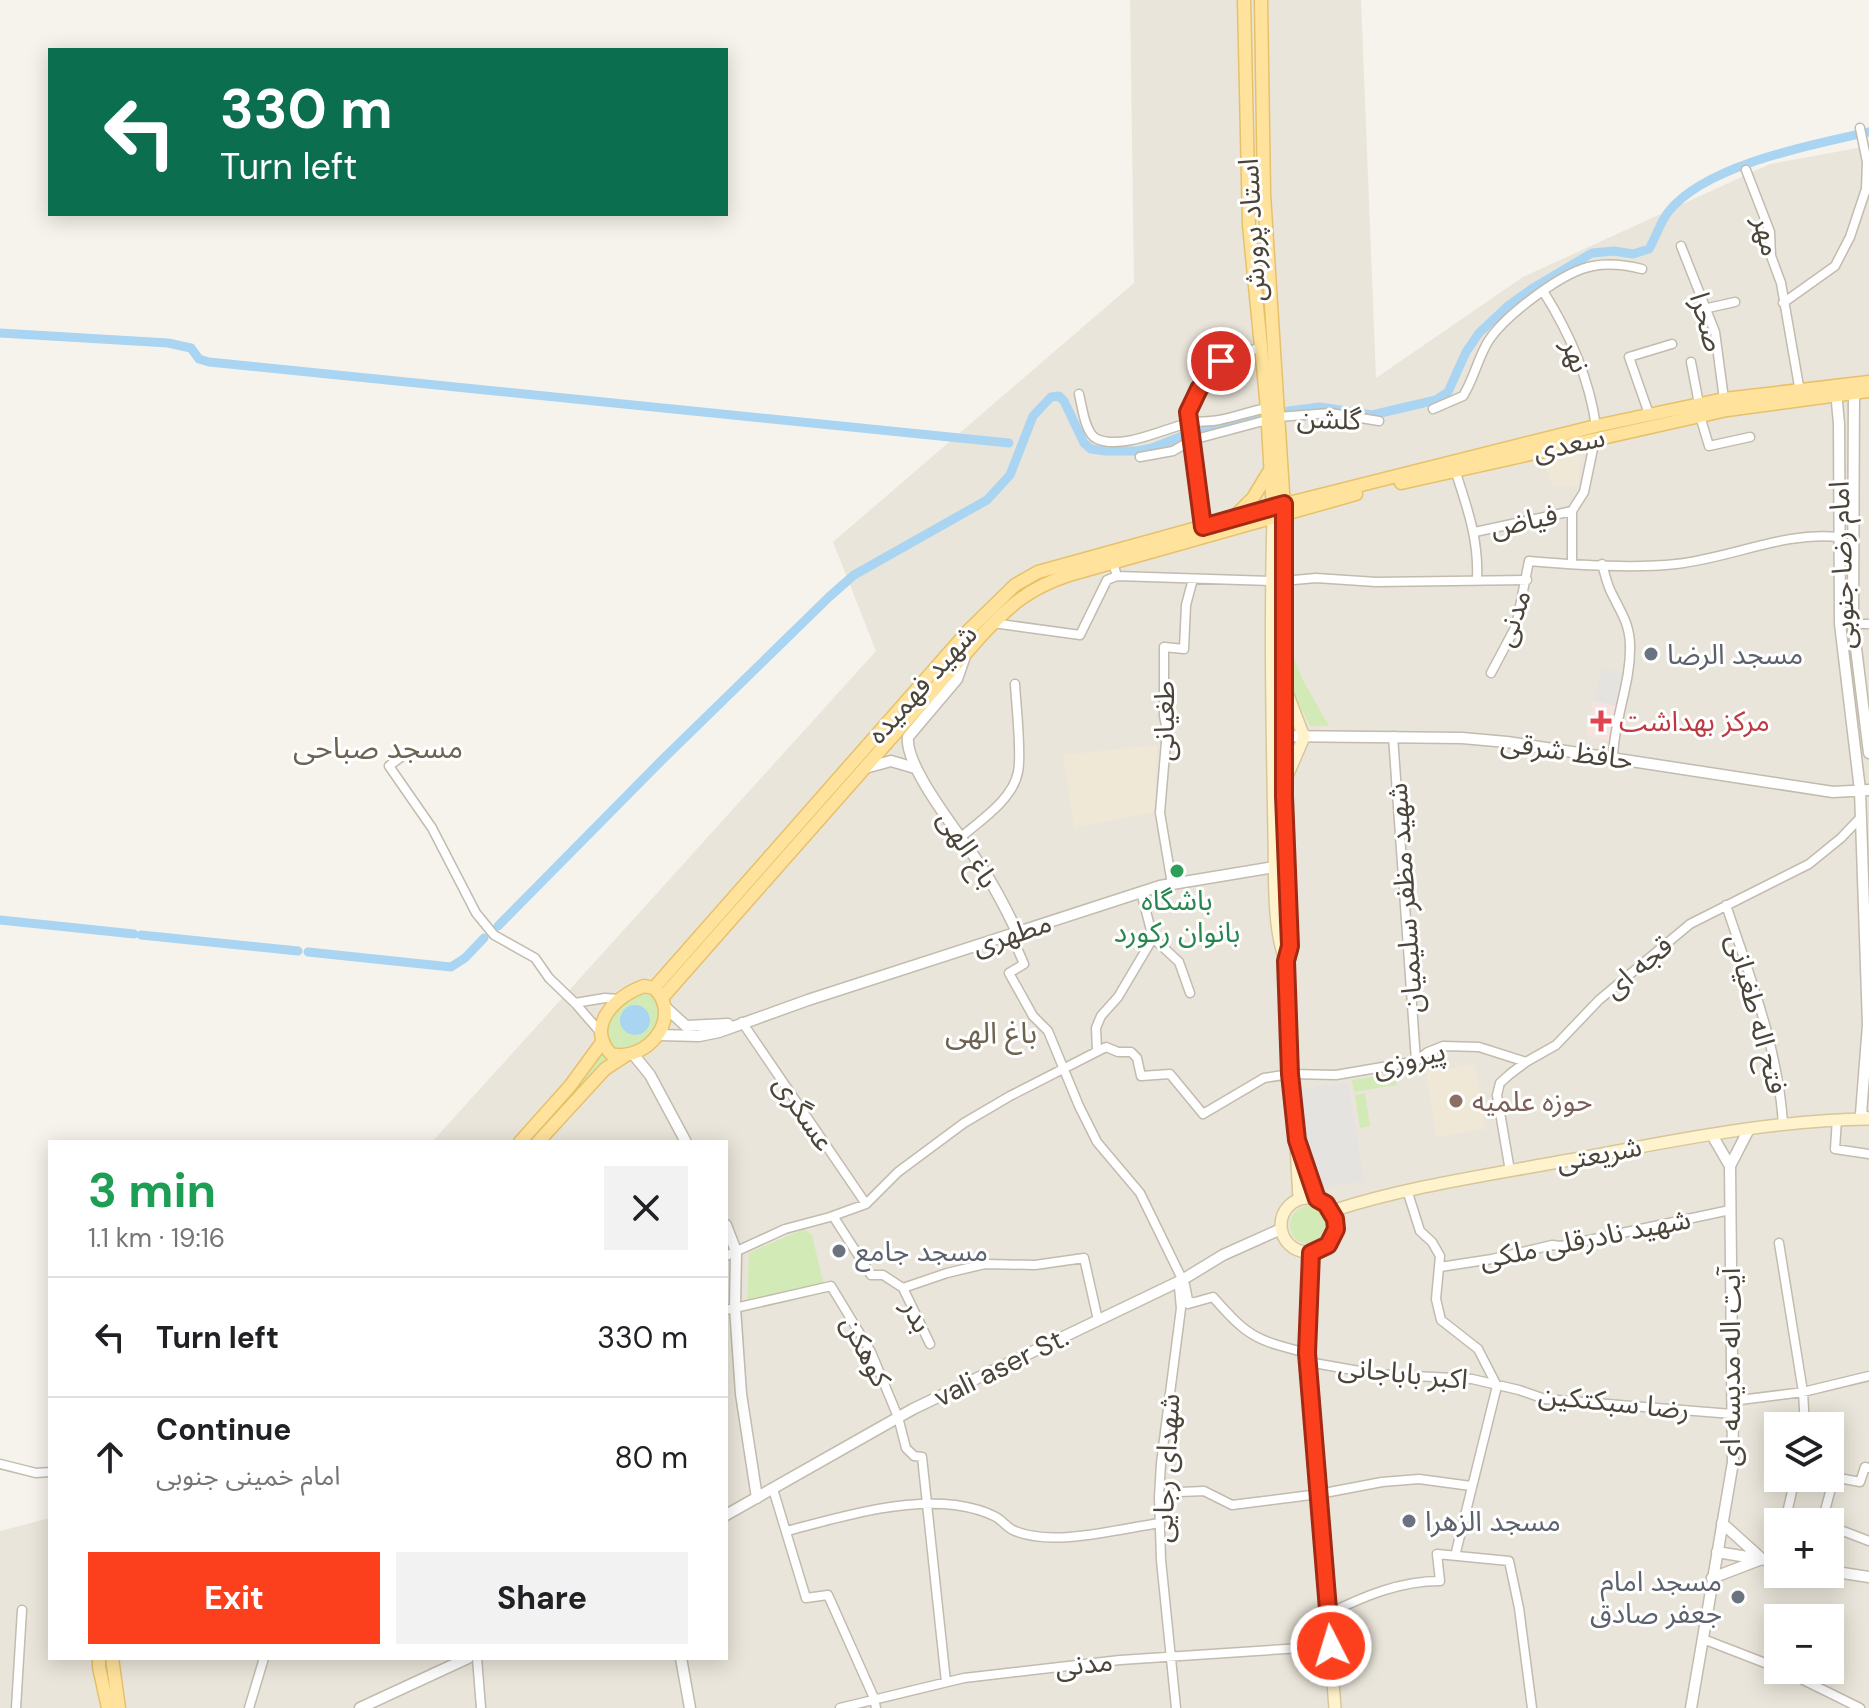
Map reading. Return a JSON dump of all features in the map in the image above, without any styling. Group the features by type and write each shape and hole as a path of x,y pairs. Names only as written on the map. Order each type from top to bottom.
{"main road":[{"name":"استاد پرورش","path":"1244,0 1249,225 1260,348 1271,415 1278,511"},
{"name":"استاد پرورش","path":"1261,0 1270,470 1278,511"},
{"path":"1249,225 1266,223"},
{"name":"سعدی","path":"1854,389 1869,382"},
{"name":"سعدی","path":"1596,432 1649,414 1854,389 1869,391"},
{"name":"سعدی","path":"1278,511 1596,432 1700,410 1724,399 1836,391"},
{"path":"1233,518 1253,498 1270,470"},
{"path":"1278,511 1281,866 1290,946 1286,961 1290,1074 1299,1199"},
{"name":"شهید فهمیده","path":"660,997 969,630 1015,585 1038,572 1085,557 1233,518 1278,511"},
{"name":"شهید فهمیده","path":"660,997 993,623 1034,588 1115,569 1278,511"},
{"path":"1277,581 1283,681 1278,736 1284,796 1281,866"},
{"path":"1283,681 1304,737 1290,765 1284,796"},
{"path":"522,1140 570,1086 602,1037 603,1019 618,999 628,991 644,986 660,997 659,1035 647,1047 605,1069 540,1140"},
{"path":"602,1037 611,1054 629,1055"},
{"name":"شریعتی","path":"1332,1211 1407,1190 1712,1135 1783,1123 1869,1119"},
{"path":"1297,1140 1317,1199 1332,1211 1335,1219 1333,1238 1328,1245 1311,1253 1295,1249 1283,1237 1281,1229 1285,1211 1299,1199 1317,1199"},
{"path":"1311,1253 1308,1358 1335,1708"},
{"path":"99,1660 108,1708"},
{"path":"112,1660 112,1677 119,1708"}],"street":[{"path":"1783,303 1835,266 1850,237 1866,189 1867,162 1860,128"},
{"name":"مهر","path":"1746,170 1770,232 1771,256 1779,278 1800,392"},
{"name":"صحرا","path":"1681,246 1715,332 1724,399"},
{"path":"1433,409 1463,396 1489,340 1503,322 1543,291 1591,266 1625,265 1642,269"},
{"name":"نهر","path":"1543,291 1572,343 1593,407 1596,432"},
{"path":"1708,308 1735,302"},
{"path":"1649,414 1629,357 1672,344"},
{"path":"1203,527 1188,412 1192,400 1209,380 1216,365 1242,352 1260,348"},
{"path":"1691,362 1709,446 1750,437"},
{"name":"امام رضا جنوبی","path":"1854,389 1853,624 1869,753"},
{"name":"امام رضا جنوبی","path":"1836,391 1840,624 1864,790 1868,1025 1861,1114 1869,1119"},
{"path":"1079,394 1090,433 1098,439 1129,440 1188,423 1271,415"},
{"path":"1838,413 1847,406 1853,408 1855,415"},
{"name":"گلشن","path":"1271,415 1330,413 1379,421"},
{"path":"1140,457 1173,451 1192,440 1271,415"},
{"path":"1596,432 1584,492 1572,511 1572,564 1676,564 1815,534 1839,537"},
{"path":"1454,466 1475,532 1477,579"},
{"name":"فیاض","path":"1475,532 1572,511"},
{"name":"مدنی","path":"1491,673 1516,626 1529,561 1572,564"},
{"path":"1602,564 1611,593 1626,619 1630,645 1629,663 1613,732 1613,757"},
{"path":"993,623 1080,635 1115,569 1193,579 1277,581 1316,578 1376,582 1527,580"},
{"name":"طغیانی","path":"1172,884 1160,813 1167,730 1164,716 1164,647 1184,649 1186,605 1193,579"},
{"path":"1853,624 1869,624"},
{"path":"915,768 907,747 908,737 957,679 966,653"},
{"path":"961,837 1003,798 1019,772 1015,684"},
{"name":"حافظ شرقی","path":"1278,736 1393,736 1517,743 1837,791 1864,790"},
{"name":"شهید مظفر سلیمیان","path":"1393,736 1416,1061"},
{"path":"401,757 389,766 432,828 472,908 494,935 535,958 602,1037"},
{"path":"865,768 891,761 915,768"},
{"name":"باغ الهی","path":"915,768 999,895 1014,933"},
{"path":"1837,791 1862,810"},
{"name":"قجه ای","path":"1510,1171 1497,1095 1500,1083 1526,1062 1556,1045 1599,1000 1690,924 1809,864 1841,838 1862,810"},
{"name":"مطهری","path":"742,1022 1141,892 1281,866"},
{"path":"1141,892 1153,938 1179,962 1190,993"},
{"name":"فتح اله طغیانی","path":"1726,905 1771,1047 1780,1087 1783,1123"},
{"path":"1014,933 1024,964 1009,973 1033,1016 1048,1031 1097,1142 1140,1193 1182,1280 1188,1300 1192,1302 1181,1308"},
{"path":"757,1498 730,1309 731,1253 785,1229 813,1223 866,1204 898,1172 964,1123 1097,1050 1096,1028 1101,1016 1118,997 1153,938"},
{"path":"660,997 686,1026 742,1022"},
{"path":"575,1003 618,999"},
{"path":"659,1035 699,1036 742,1022"},
{"name":"عسگری","path":"742,1022 866,1204"},
{"path":"647,1047 650,1075"},
{"name":"پیروزی","path":"1097,1050 1106,1047 1118,1052 1131,1052 1137,1058 1141,1076 1170,1074 1203,1114 1264,1078 1290,1074 1336,1075 1416,1061 1435,1048 1479,1047 1526,1062"},
{"path":"629,1055 650,1075 685,1140"},
{"path":"1837,1119 1835,1149 1869,1154"},
{"path":"1730,1166 1749,1129"},
{"path":"1712,1135 1730,1166"},
{"name":"آیت اله مدیسه ای","path":"1691,1708 1733,1462 1730,1166"},
{"path":"1407,1190 1420,1231 1432,1242 1440,1256 1436,1299 1441,1320 1478,1349 1497,1386 1455,1556"},
{"name":"شهید نادرقلی ملکی","path":"1440,1267 1552,1245 1561,1246 1730,1210"},
{"path":"833,1216 871,1275 883,1275 903,1288 985,1264 1035,1265 1084,1258 1098,1320"},
{"name":"vali aser St.","path":"728,1514 898,1417 1281,1229"},
{"path":"1779,1243 1804,1412"},
{"name":"شهدای رجایی","path":"1176,1708 1159,1497 1182,1280"},
{"name":"کوهکن","path":"730,1309 831,1286 871,1352 898,1417 906,1448 914,1456 922,1457 927,1504"},
{"name":"بدر","path":"903,1288 930,1344"},
{"name":"اکبر باباجانی","path":"1192,1302 1213,1297 1248,1334 1308,1358 1376,1374 1472,1379 1497,1386"},
{"path":"1732,1401 1803,1392 1869,1376"},
{"name":"رضا سبکتکین","path":"1497,1386 1545,1399 1732,1414"},
{"path":"0,1464 36,1473 48,1472"},
{"path":"1826,1508 1834,1477 1860,1482 1865,1467 1869,1468"},
{"path":"1159,1497 1204,1491 1232,1505 1419,1479 1471,1486"},
{"path":"773,1489 806,1598 828,1595 875,1703"},
{"path":"787,1531 868,1511 927,1504 975,1509 998,1518 1012,1531 1034,1536 1077,1536 1160,1523"},
{"path":"927,1504 946,1682"},
{"path":"1722,1523 1762,1559"},
{"path":"1844,1531 1869,1541"},
{"path":"1717,1552 1762,1559"},
{"path":"1328,1614 1393,1587 1419,1581 1440,1581 1437,1554 1509,1561 1519,1608 1532,1708"},
{"path":"1712,1578 1762,1559"},
{"path":"1844,1573 1869,1577"},
{"path":"16,1708 22,1610"},
{"path":"1703,1639 1764,1662"},
{"name":"مدنی","path":"840,1708 875,1703 964,1678 1069,1665 1331,1646"},
{"path":"249,1708 263,1660"},
{"path":"360,1708 464,1660"},
{"path":"477,1660 481,1708"},
{"path":"681,1660 690,1708"},
{"path":"1811,1684 1860,1708"}],"shaded area":[{"path":"1130,0 1361,0 1376,378 1523,277 1770,164 1869,146 1869,1708 0,1708 0,1531 48,1519 48,1660 728,1660 728,1140 434,1140 876,651 833,542 1134,283"},
{"path":"1582,446 1578,486 1553,486 1541,457"},
{"path":"1602,669 1626,672 1617,706 1593,701"},
{"name":"مرکز بهداشت","path":"1593,701 1617,706 1608,740 1586,735"},
{"path":"1157,745 1154,812 1074,828 1063,755"},
{"name":"حوزه علمیه","path":"1475,1064 1485,1129 1436,1137 1426,1072"},
{"path":"1348,1083 1364,1181 1325,1187 1313,1179 1299,1088"}],"green space":[{"path":"1287,644 1329,726 1310,726 1288,682"},
{"path":"652,990 660,997 660,1020 642,1047 616,1053 605,1035 607,1020 625,997"},
{"path":"599,1051 608,1063 536,1140 530,1140"},
{"path":"1394,1076 1397,1085 1354,1092 1352,1080"},
{"path":"1365,1093 1370,1126 1360,1128 1355,1095"},
{"path":"1309,1206 1322,1212 1328,1225 1322,1238 1309,1244 1296,1238 1290,1225 1296,1212"},
{"path":"804,1229 812,1235 824,1286 792,1301 747,1311 749,1253"}],"water":[{"path":"635,1005 646,1009 650,1020 646,1031 635,1035 624,1031 620,1020 624,1009"}],"waterway":[{"path":"1288,411 1320,407 1372,415 1436,400 1448,392 1466,352 1479,333 1533,288 1592,253 1614,251 1633,254 1649,249 1669,211 1708,181 1762,159 1869,132"},
{"path":"0,333 168,343 191,348 199,359 209,362 1009,443"},
{"path":"498,926 662,760 854,575 987,500 1010,475 1033,416 1051,397 1059,396 1064,401 1084,443 1091,449 1105,451 1152,448 1193,432 1263,414"},
{"path":"0,920 134,934"},
{"path":"141,935 298,951"},
{"path":"308,952 451,967 465,958 484,938"}],"place":[{"name":"مسجد الرضا","path":"1651,654"},
{"name":"مرکز بهداشت","path":"1601,721"},
{"name":"باشگاه بانوان رکورد","path":"1177,871"},
{"name":"حوزه علمیه","path":"1456,1101"},
{"name":"مسجد جامع","path":"839,1251"},
{"name":"مسجد الزهرا","path":"1409,1521"},
{"name":"مسجد امام جعفر صادق","path":"1738,1597"}],"district":[{"name":"مسجد صباحی","path":"378,747"},
{"name":"باغ الهی","path":"991,1032"}],"route":[{"path":"1221,361 1199,389 1188,412 1203,527 1284,504 1284,796 1290,946 1286,961 1290,1074 1297,1140 1317,1199 1332,1211 1336,1229 1328,1245 1311,1253 1307,1353 1331,1646"}]}
